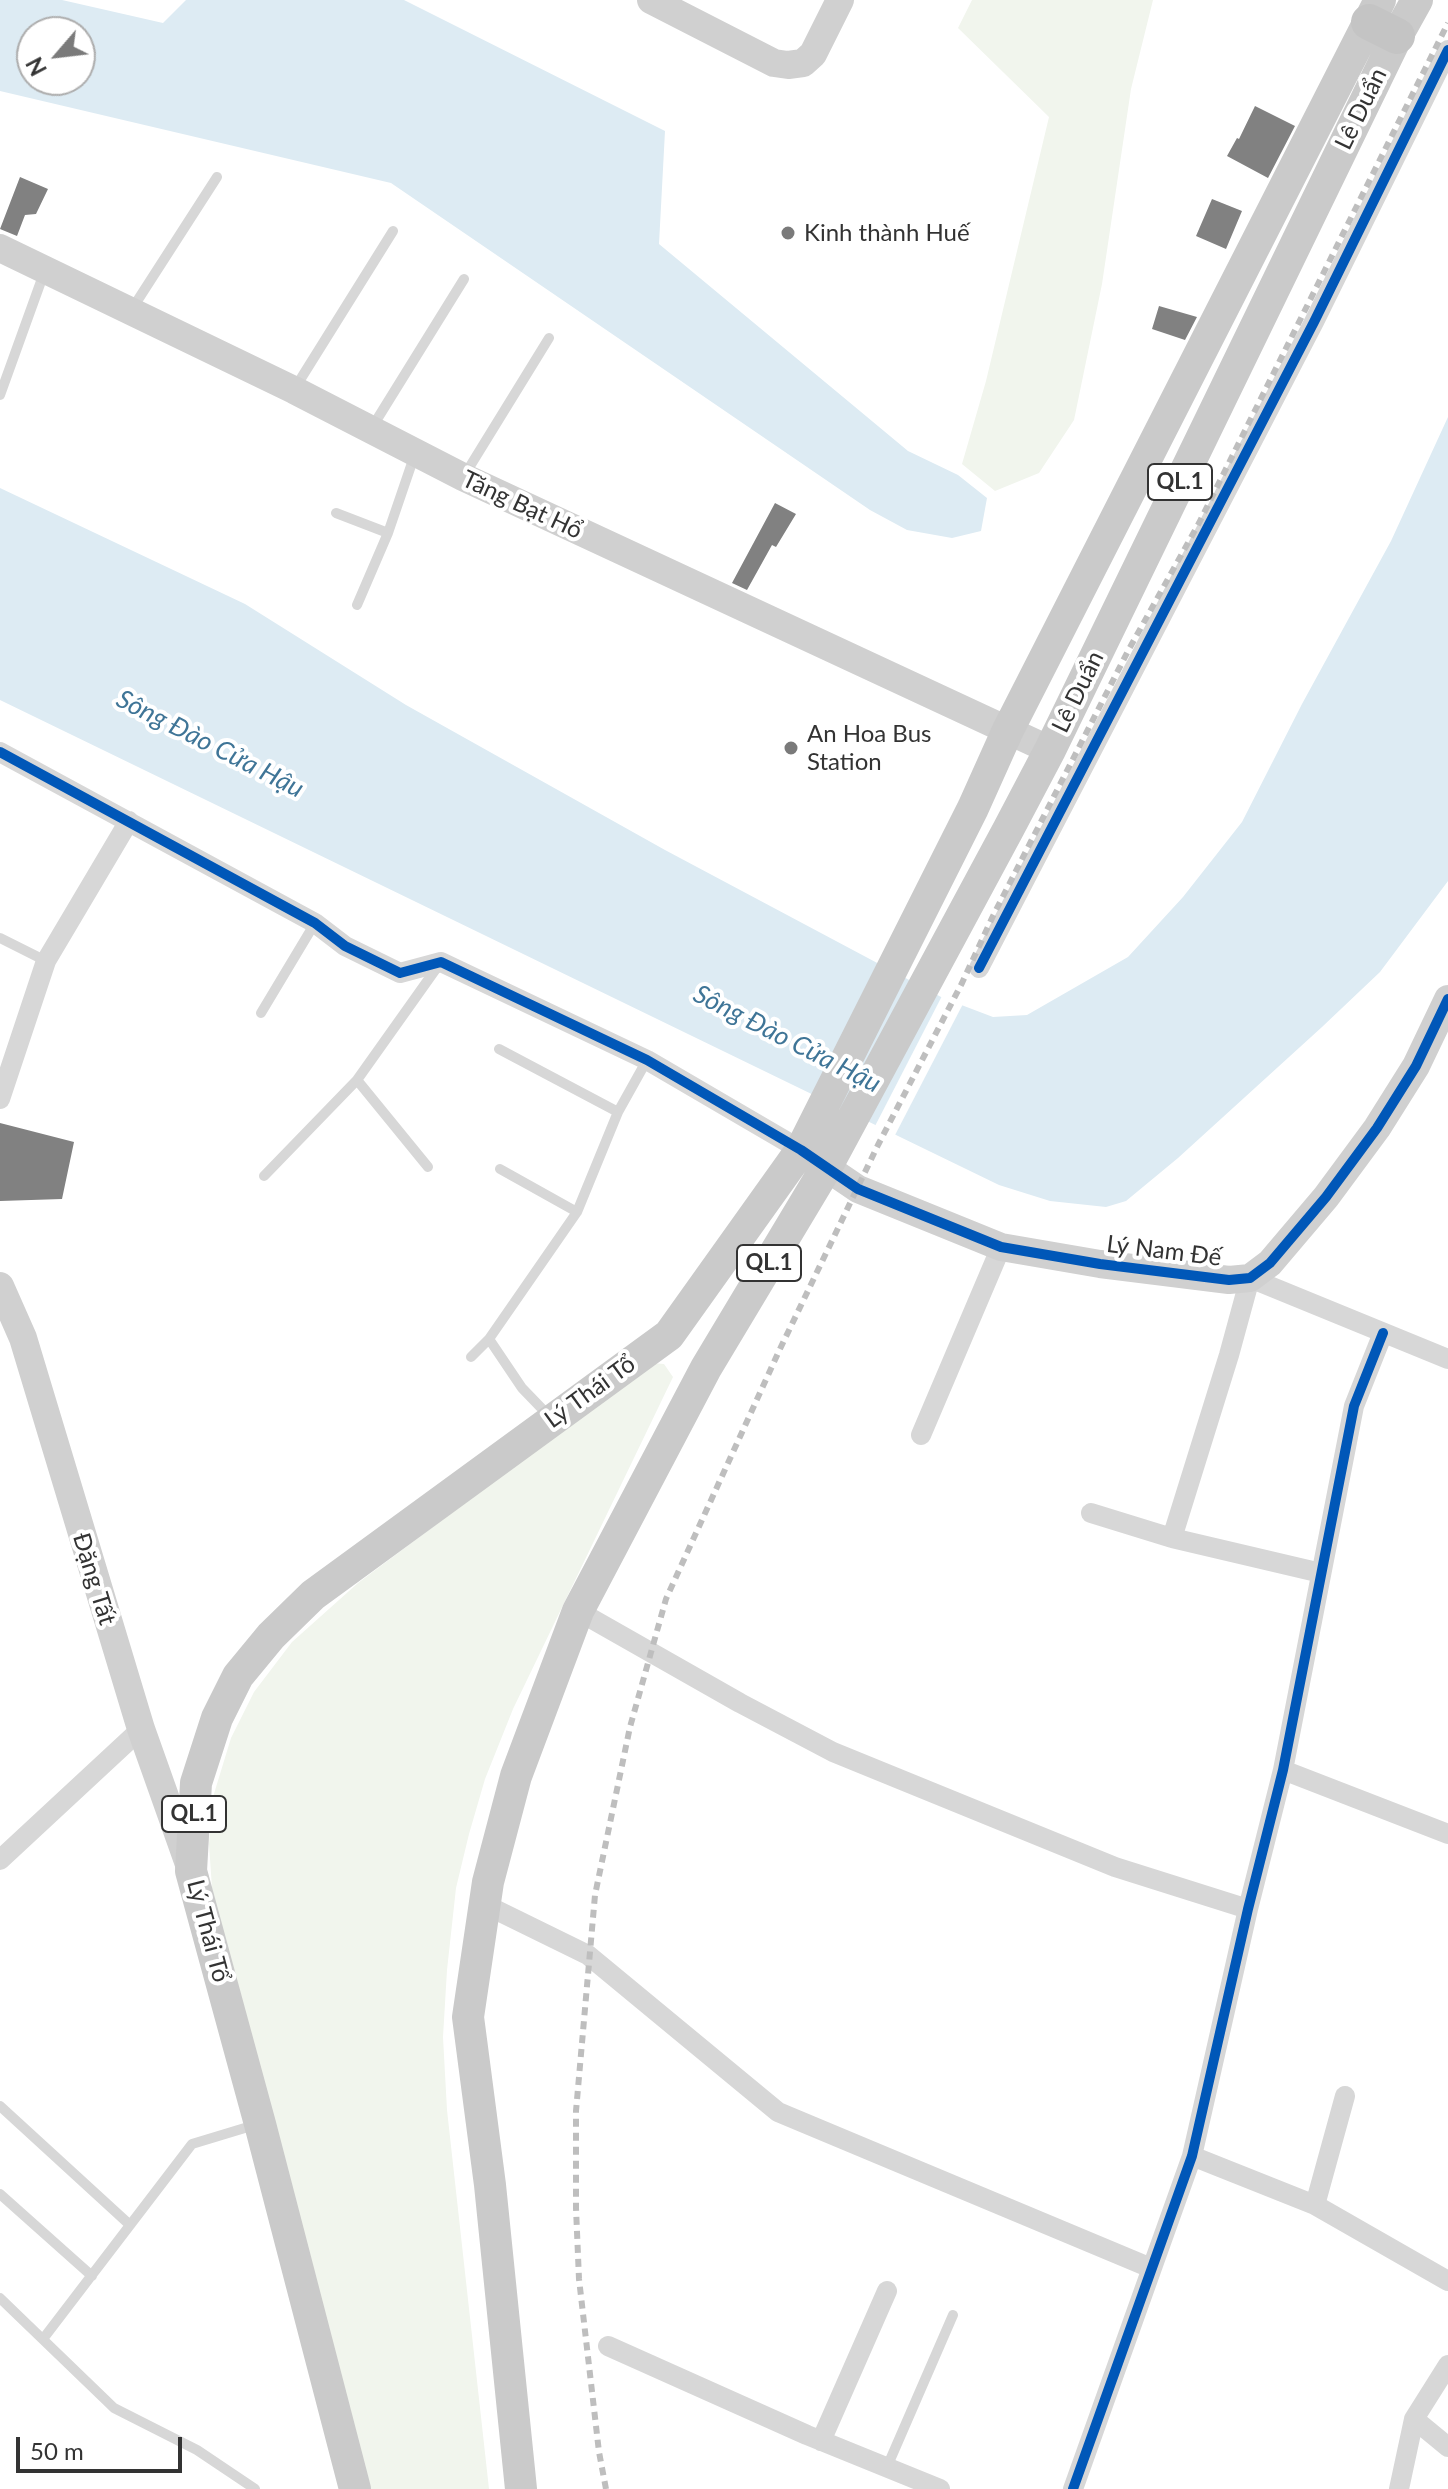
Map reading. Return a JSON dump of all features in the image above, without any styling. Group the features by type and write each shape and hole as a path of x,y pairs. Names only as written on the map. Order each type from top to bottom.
{"main road":[{"name":"Lê Duẩn","path":"706,1368 817,1153 907,942 1008,730 1382,19 1417,0"},
{"name":"Lê Duẩn","path":"669,1335 817,1153 936,961 1050,750 1382,19"},
{"path":"669,1335 706,1368"},
{"name":"Lý Thái Tổ","path":"355,2489 191,1871 196,1783 217,1718 238,1676 271,1636 313,1595 669,1335"},
{"name":"QL.1","path":"521,2489 490,2185 468,2017 484,1904 516,1776 578,1611 706,1368"}],"street":[{"path":"651,0 774,63 798,65 813,54 840,0"},
{"path":"979,968 1314,322 1448,50"},
{"name":"Tăng Bạt Hổ","path":"0,248 294,390 463,477 1050,750"},
{"path":"0,752 315,923 345,946 400,973 441,962 647,1060 817,1153"},
{"path":"0,1099 46,961 129,821"},
{"name":"Lý Nam Đế","path":"817,1153 858,1189 1001,1247 1100,1264 1229,1280 1250,1278 1270,1263 1326,1197 1377,1128 1416,1066 1448,999"},
{"path":"921,1435 1001,1247"},
{"path":"1172,1538 1250,1278 1448,1359"},
{"name":"Đặng Tất","path":"0,1286 23,1338 141,1729 191,1871"},
{"path":"1073,2489 1192,2156 1283,1770 1354,1406 1383,1333"},
{"path":"1091,1513 1172,1538 1321,1573"},
{"path":"578,1611 833,1752 1115,1867 1248,1909"},
{"path":"0,1860 141,1729"},
{"path":"1283,1770 1448,1834"},
{"path":"484,1904 588,1955 778,2112 1151,2268"},
{"path":"1315,2205 1345,2096"},
{"path":"1192,2156 1315,2205 1448,2281"},
{"path":"821,2441 887,2291"},
{"path":"608,2346 821,2441 940,2489"},
{"path":"1399,2489 1414,2419 1448,2365"},
{"path":"1414,2419 1448,2447"}],"lane":[{"path":"131,311 217,177"},
{"path":"294,390 393,231"},
{"path":"0,395 46,269"},
{"path":"370,431 464,279"},
{"path":"463,477 549,338"},
{"path":"357,605 388,533 415,454"},
{"path":"336,513 388,533"},
{"path":"261,1013 315,923"},
{"path":"0,938 46,961"},
{"path":"264,1176 357,1080 441,962"},
{"path":"499,1049 618,1112"},
{"path":"471,1357 489,1339 577,1212 618,1112 647,1060"},
{"path":"357,1080 428,1167"},
{"path":"500,1169 577,1212"},
{"path":"489,1339 522,1388 552,1419"},
{"path":"0,2106 130,2225"},
{"path":"43,2339 192,2144 260,2124"},
{"path":"0,2194 92,2276"},
{"path":"0,2300 114,2408 197,2450 255,2489"},
{"path":"887,2467 953,2315"}],"shaded area":[{"path":"972,0 1153,0 1131,89 1102,284 1074,420 1039,473 995,491 962,464 986,381 1049,117 958,28"},
{"path":"652,1363 664,1364 673,1377 513,1709 485,1779 456,1888 443,2037 447,2110 489,2489 367,2489 212,1888 209,1844 213,1797 231,1738 254,1692 292,1642 358,1583"}],"water":[{"path":"0,0 62,0 163,23 186,0 404,0 665,131 659,244 908,451 958,475 987,498 981,531 952,538 907,530 870,510 391,183 21,96 96,96 96,16 16,16 16,95 0,91"},
{"name":"Sông Đào Cửa Hậu","path":"1448,417 1448,881 1380,972 1178,1158 1126,1201 1106,1207 1050,1201 999,1185 0,700 0,488 245,604 406,705 665,850 943,998 993,1017 1027,1015 1128,957 1183,897 1242,822 1391,541"}],"pier":[{"path":"943,994 964,1002 894,1137 874,1128"}],"building":[{"path":"1255,106 1295,126 1268,178 1227,156"},
{"path":"20,177 48,189 36,214 25,215 17,236 0,229"},
{"path":"1212,199 1242,211 1226,249 1196,236"},
{"path":"1159,306 1197,317 1185,340 1152,329"},
{"path":"775,503 796,514 776,547 772,545 747,590 732,583"},
{"path":"0,1123 74,1142 62,1199 0,1201"}],"railway":[{"path":"606,2489 579,2279 576,2111 595,1895 630,1727 666,1599 779,1351 878,1145 1128,651 1199,523 1448,23"}],"cycle path":[{"path":"979,968 1314,322 1448,50"},
{"path":"0,752 315,923 345,946 400,973 441,962 647,1060 801,1150 858,1189 1001,1247 1100,1264 1229,1280 1250,1278 1270,1263 1326,1197 1377,1128 1416,1066 1448,999"},
{"path":"1073,2489 1192,2156 1283,1770 1354,1406 1383,1333"}],"place":[{"name":"Kinh thành Huế","path":"788,233"},
{"name":"An Hoa Bus Station","path":"791,748"}]}
